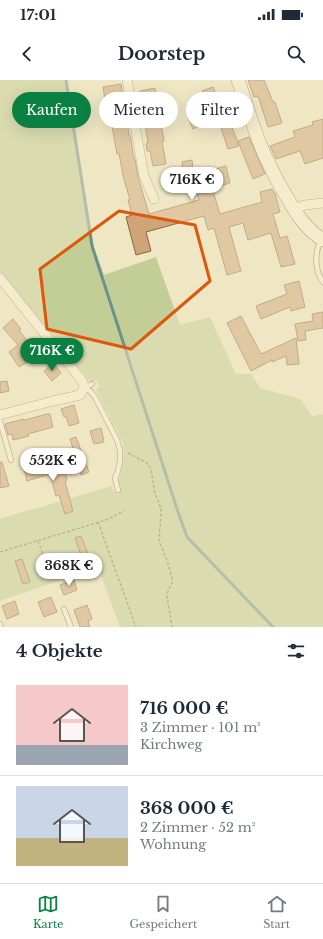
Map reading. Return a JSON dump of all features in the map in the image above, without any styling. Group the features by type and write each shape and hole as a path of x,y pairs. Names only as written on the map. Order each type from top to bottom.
{"main road":[{"path":"238,80 267,161 303,223 322,240"}],"street":[{"path":"127,80 144,176 154,199"},
{"path":"294,209 305,205 323,203"},
{"path":"0,278 83,382 88,386 80,395 0,415"}],"lane":[{"path":"322,240 319,244 316,265 323,282"},
{"path":"88,386 117,440 120,450 120,461 115,478 118,490"},
{"path":"0,421 11,460"},
{"path":"64,609 71,627"}],"path":[{"path":"120,450 141,459 147,463 151,469 155,494 161,509 159,539 172,578 172,583 167,596 172,627"},
{"path":"0,552 106,520 124,511"},
{"path":"98,522 136,627"},
{"path":"38,540 51,578"}],"highlighted area":[{"path":"119,211 195,225 210,281 131,349 47,329 40,269"}],"green space":[{"path":"0,80 67,80 69,92 12,92 12,128 75,128 94,247 104,275 156,257 180,325 210,317 236,374 251,374 260,388 300,399 312,416 323,414 323,627 120,627 98,567 0,601 0,519 111,486 114,492 120,489 118,481 124,454 123,443 96,390 100,386 95,380 91,383 0,272"}],"building":[{"path":"248,80 264,80 273,102 275,102 282,123 268,127 258,96 254,97"},
{"path":"121,84 122,92 104,92 103,87"},
{"path":"213,87 215,92 202,92"},
{"path":"155,88 156,92 140,92"},
{"path":"323,119 323,158 305,164 300,151 276,159 270,146 295,137 293,131 313,125 312,122"},
{"path":"112,128 128,128 138,177 149,214 199,200 194,183 210,179 208,171 226,166 230,183 212,188 220,214 262,202 260,192 272,189 275,193 280,212 273,214 280,238 287,236 295,264 281,267 271,233 248,240 243,223 229,227 241,271 227,275 214,228 208,230 204,216 146,232 151,251 136,255 126,217 132,215 128,200 130,200 123,176 119,153 117,154"},
{"path":"146,128 162,128 164,141 162,141 166,164 153,166 150,151 147,151 146,144 148,143"},
{"path":"221,128 232,128 239,146 228,149"},
{"path":"249,137 265,174 253,179 238,141"},
{"path":"192,160 193,168 183,170 182,162"},
{"path":"299,281 305,307 291,311 290,307 261,319 256,306 287,294 284,285"},
{"path":"323,312 323,328 305,331 306,340 298,341 295,324 313,321 312,314"},
{"path":"241,316 261,354 296,338 299,364 287,365 286,356 272,362 272,360 251,371 227,323"},
{"path":"13,319 21,329 19,330 28,342 23,345 33,358 19,367 9,352 18,345 3,328"},
{"path":"53,363 61,373 52,381 44,371"},
{"path":"7,381 9,391 0,393 0,382"},
{"path":"74,405 79,423 69,426 66,416 64,417 61,409"},
{"path":"50,414 53,427 13,440 12,434 8,435 5,424"},
{"path":"101,428 104,442 94,444 90,431"},
{"path":"76,437 89,472 81,475 70,439"},
{"path":"0,462 2,462 9,486 0,488"},
{"path":"63,463 67,480 65,481 73,511 65,514 59,495 56,496 50,474 27,481 24,468 37,464 38,469"},
{"path":"81,536 92,564 85,567 75,538"},
{"path":"22,559 30,582 23,584 15,561"},
{"path":"74,580 77,590 64,595 60,585"},
{"path":"51,597 57,612 44,617 38,602"},
{"path":"15,601 19,614 7,619 2,606"},
{"path":"87,605 92,619 88,621 90,627 80,627 74,610"}],"waterway":[{"path":"66,80 92,246 187,537 273,627"}]}
